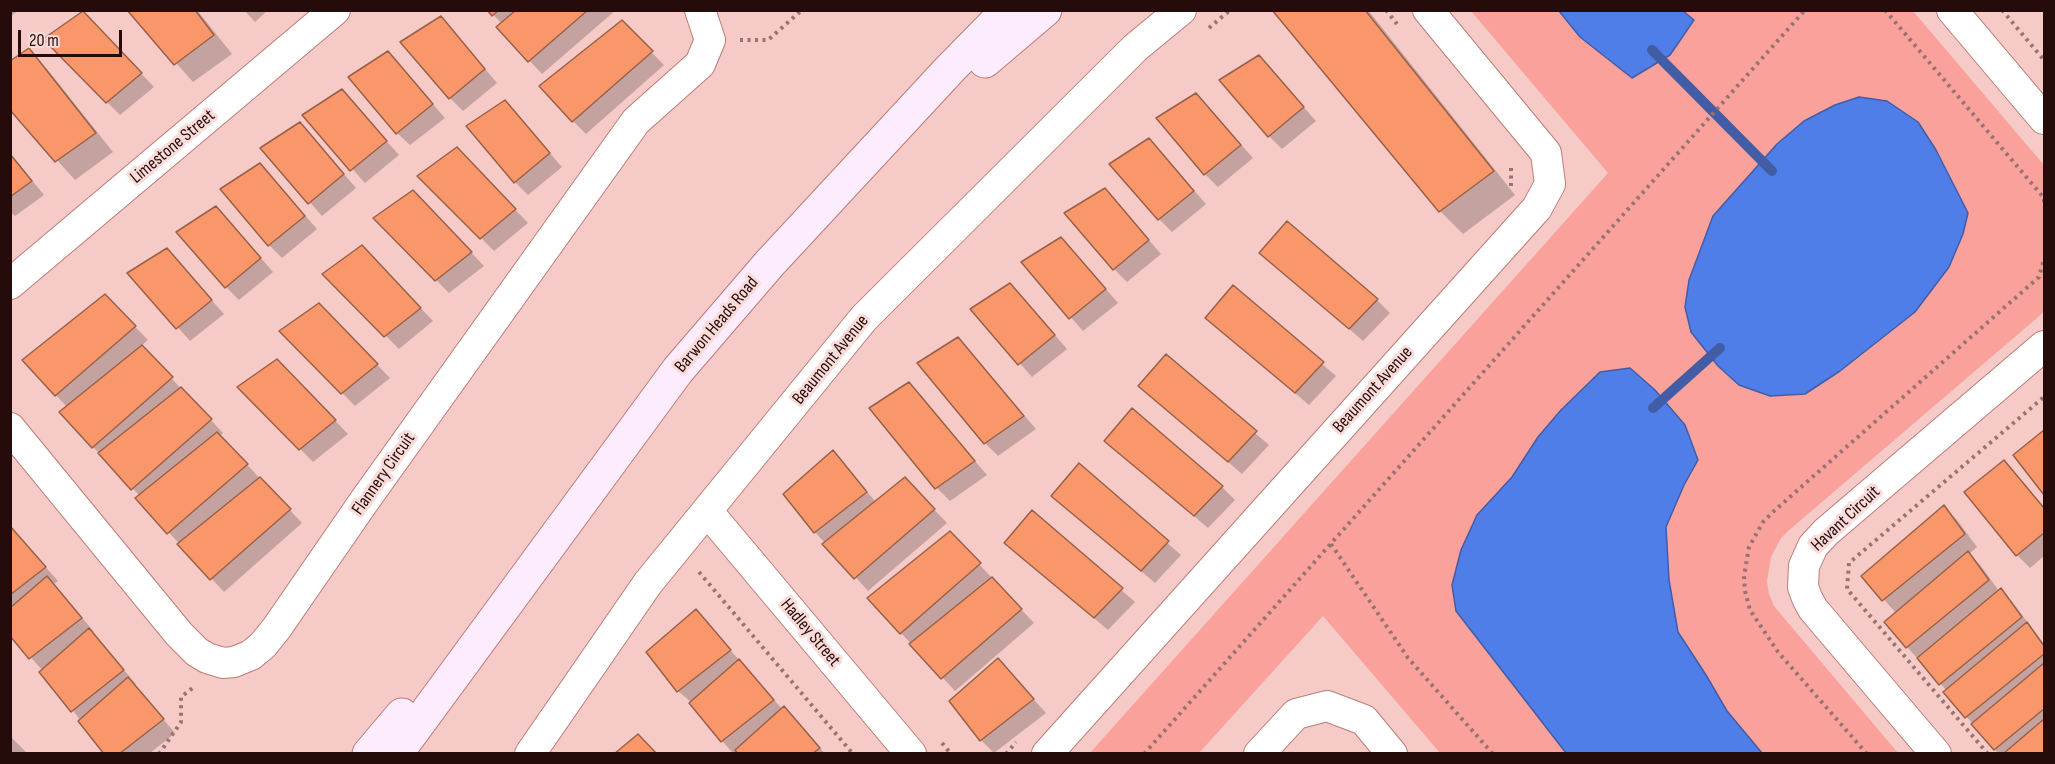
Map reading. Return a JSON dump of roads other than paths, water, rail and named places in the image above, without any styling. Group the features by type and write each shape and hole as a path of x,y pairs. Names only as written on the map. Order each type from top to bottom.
{"main road":[{"name":"Barwon Heads Road","path":"396,753 678,370 770,263 1008,10"},
{"name":"Barwon Heads Road","path":"852,174 1045,10"},
{"name":"Barwon Heads Road","path":"369,753 594,486"}],"street":[{"name":"Limestone Street","path":"10,284 335,10"},
{"name":"Flannery Circuit","path":"10,428 179,634 202,656 223,663 234,662 251,655 268,640 372,490 636,121 700,64 710,39 700,10"},
{"name":"Beaumont Avenue","path":"530,753 648,582 708,512 864,318 1135,48 1181,10"},
{"name":"Beaumont Avenue","path":"1047,753 1537,208 1550,184 1546,153 1428,10"},
{"path":"1952,10 2044,119"},
{"name":"Havant Circuit","path":"1936,753 1813,609 1803,587 1804,566 1813,546 1826,532 2044,346"},
{"name":"Hadley Street","path":"708,512 911,753"},
{"path":"1259,753 1296,714 1327,706 1364,720 1392,753"}],"water":[{"path":"1559,11 1683,11 1694,20 1670,55 1632,78 1580,37"},
{"path":"1859,97 1887,101 1918,122 1936,150 1968,213 1963,234 1949,267 1915,312 1840,371 1805,394 1770,396 1739,385 1718,366 1691,332 1685,307 1689,280 1713,216 1777,144 1804,121 1835,105"},
{"path":"1630,368 1655,390 1685,425 1698,460 1684,485 1666,527 1669,580 1678,632 1727,711 1762,753 1566,753 1456,611 1452,585 1461,550 1477,515 1512,477 1538,437 1561,410 1600,372"}],"waterway":[{"path":"1652,50 1772,171"},
{"path":"1653,408 1720,348"}]}
